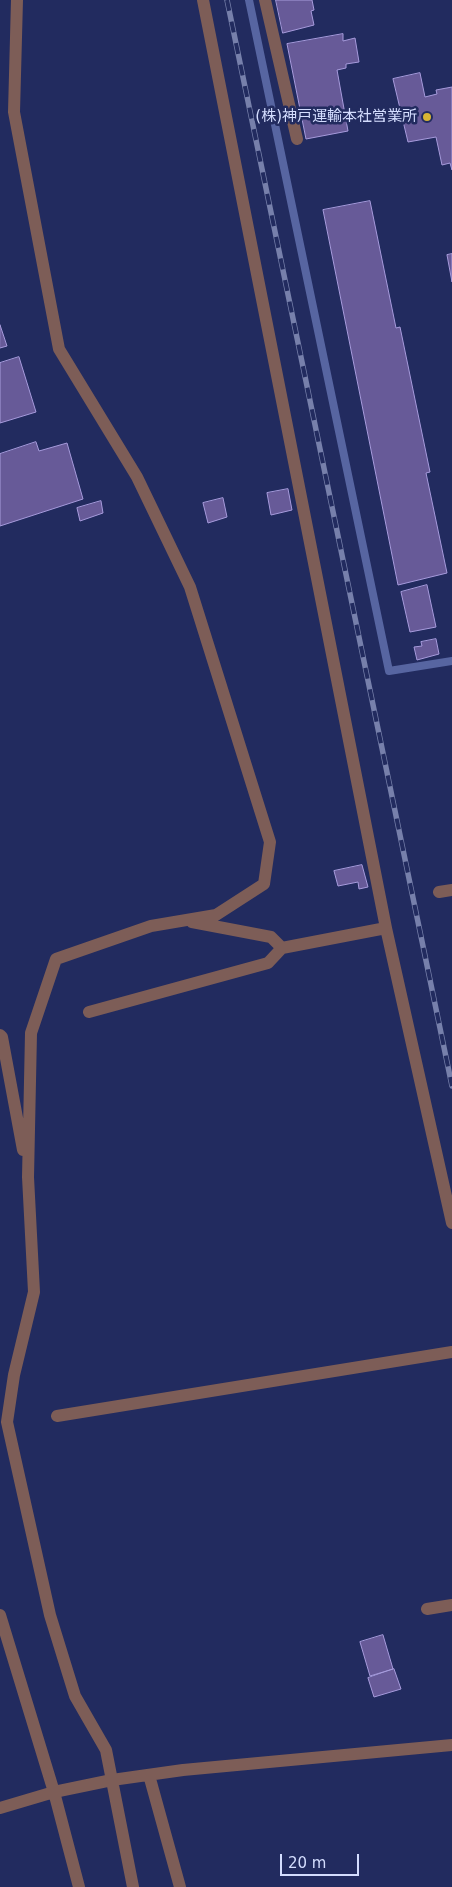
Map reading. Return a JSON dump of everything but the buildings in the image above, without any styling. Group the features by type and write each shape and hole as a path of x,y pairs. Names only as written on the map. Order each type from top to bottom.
{"street":[{"path":"17,0 14,112 59,349 137,477 190,587 270,842 264,884 216,915 151,926 56,959 31,1033 28,1177 34,1292 14,1375 7,1422 50,1615 75,1696 106,1750 133,1887"},
{"path":"203,0 386,928 452,1223"},
{"path":"266,0 297,139"},
{"path":"185,920 271,937 282,948"},
{"path":"89,1012 268,963 282,948 386,928"},
{"path":"0,1036 2,1036 28,1177"},
{"path":"57,1416 452,1352"},
{"path":"427,1609 452,1605"},
{"path":"0,1615 54,1792 79,1887"},
{"path":"0,1808 54,1792 112,1780 193,1769 452,1746"},
{"path":"149,1775 180,1887"}],"waterway":[{"path":"249,0 389,671 452,661"}],"railway":[{"path":"227,0 452,1086"}],"place":[{"name":"(株)神戸運輸本社営業所","path":"427,117"}]}
